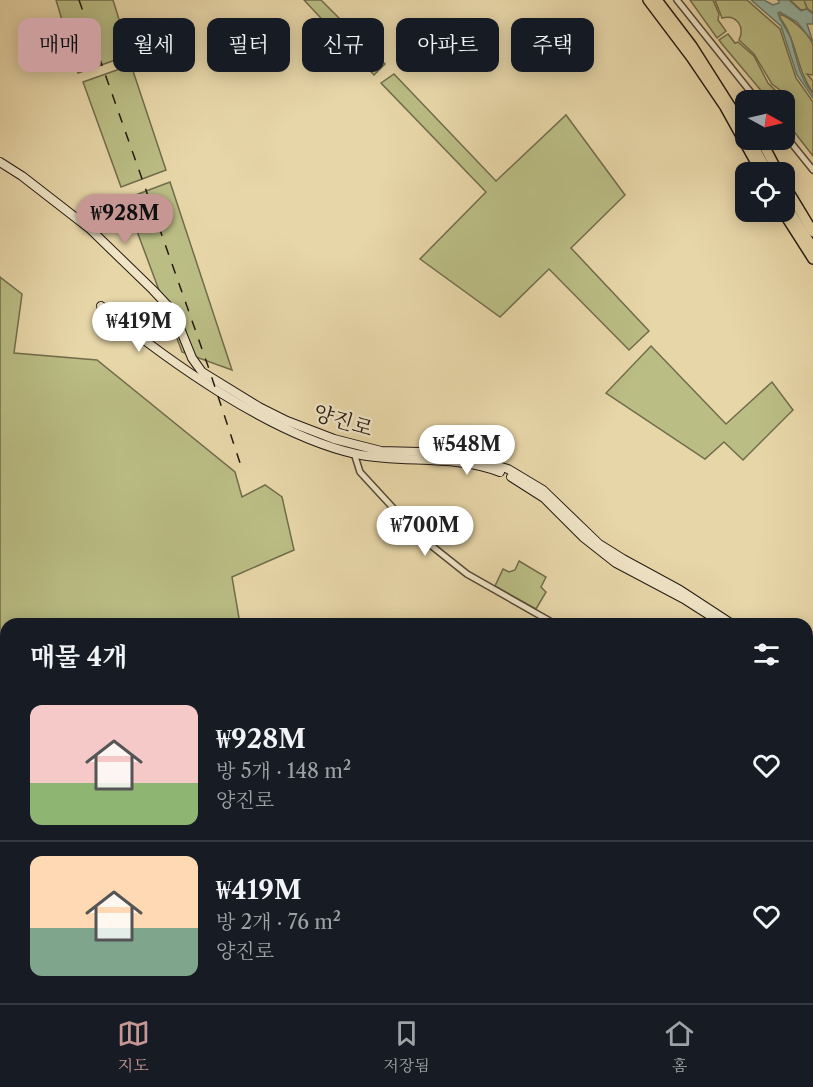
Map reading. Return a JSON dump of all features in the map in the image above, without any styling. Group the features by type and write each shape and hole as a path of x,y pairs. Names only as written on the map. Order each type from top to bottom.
{"highway":[{"path":"648,0 719,99 755,162"},
{"path":"657,0 692,46 735,112"},
{"path":"795,202 813,232"},
{"path":"795,219 813,248"},
{"path":"789,222 813,259"}],"main road":[{"name":"양진로","path":"0,162 22,176 89,228 153,290 168,306 177,321 192,358 201,372 259,407 354,449 380,457 468,464 492,469 511,477 544,498 583,537 616,563 684,599 714,618"},
{"path":"0,168 86,233 150,295 174,325 195,375"},
{"name":"양진로","path":"101,306 137,336 195,375 267,418 315,442 354,449 420,452 474,459 508,470 543,490 599,544 680,590 723,618"}],"street":[{"path":"677,0 749,90"},
{"path":"795,148 813,170"},
{"path":"354,449 360,472 418,536 467,574 546,618"}],"green space":[{"path":"56,0 113,0 119,18 113,18 113,61 101,65 101,18 61,18"},
{"path":"304,0 321,0 339,18 321,18"},
{"path":"690,0 713,0 719,14 718,20 726,31 717,38"},
{"path":"715,0 747,0 780,29 796,78 813,102 813,156 795,133 795,90 780,90 772,84 754,54 739,40 741,31 736,20 722,18"},
{"path":"790,0 813,0 813,13 808,9 801,10"},
{"path":"780,14 799,26 813,45 813,75 807,74 813,81 813,93 807,84"},
{"path":"728,34 735,43 738,42 754,56 768,83 775,90 761,90 719,40"},
{"path":"113,71 133,72 166,170 121,187 83,82"},
{"path":"394,74 496,181 566,115 625,195 571,248 649,331 629,350 549,269 500,317 420,259 486,192 381,83"},
{"path":"170,182 232,370 182,352 125,199"},
{"path":"0,277 22,294 14,353 97,360 235,472 242,497 265,485 282,497 294,550 232,577 239,618 0,618"},
{"path":"651,346 726,424 772,382 793,410 743,460 724,442 705,459 606,393"},
{"path":"519,561 546,577 541,587 546,592 536,609 495,586 503,569 509,572 515,570"}],"shaded area":[{"path":"751,0 764,0 773,5 779,3 779,0 789,0 801,11 807,9 804,0 808,10 813,14 813,24 807,24 813,42 797,22 778,13 790,36 801,75 813,94 813,98 797,75 781,26"}],"railway":[{"path":"79,0 243,472"}]}
